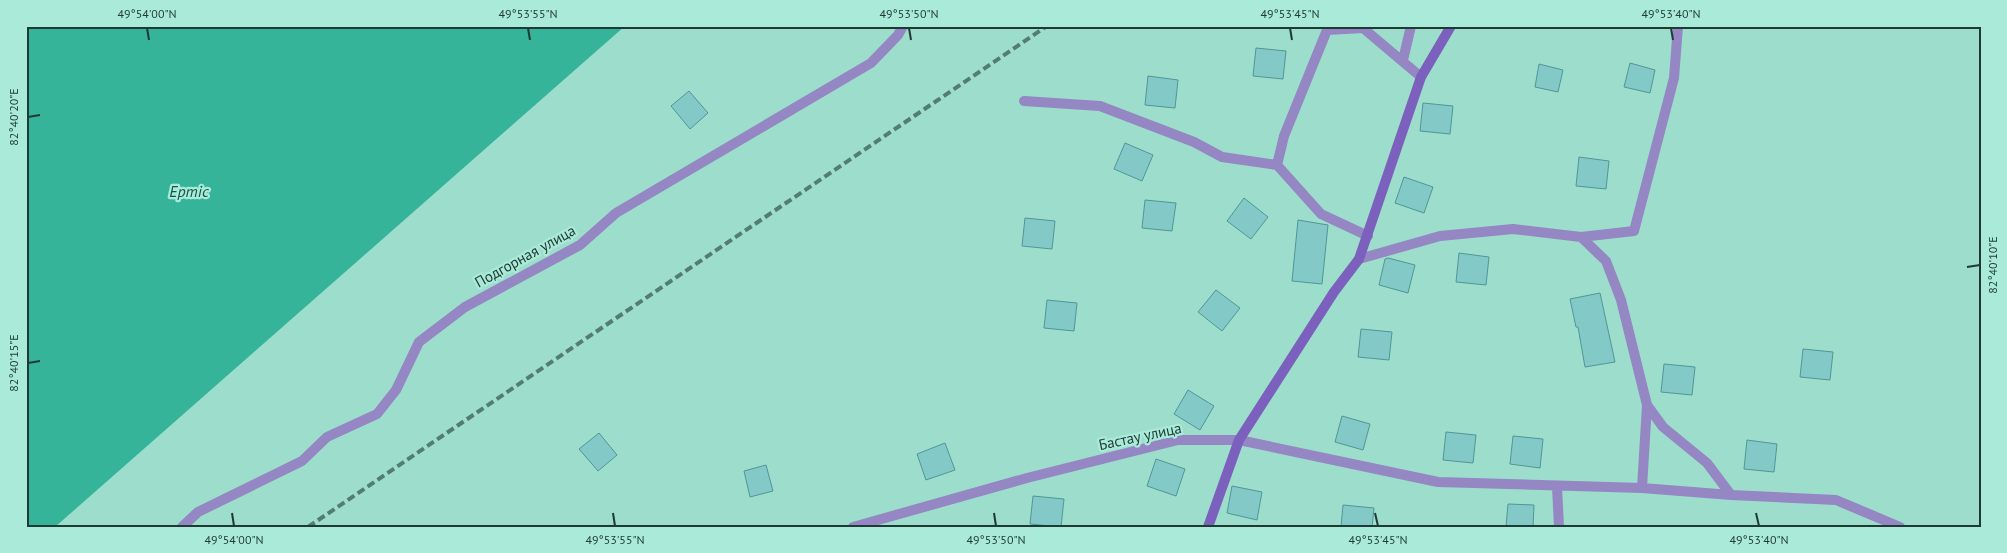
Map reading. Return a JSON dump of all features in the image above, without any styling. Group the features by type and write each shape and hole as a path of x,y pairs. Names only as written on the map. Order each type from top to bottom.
{"street":[{"name":"Подгорная улица","path":"182,527 198,512 302,461 327,437 376,414 396,390 419,342 465,307 580,245 616,213 871,63 898,36 903,26"},
{"path":"1403,60 1411,26"},
{"path":"1208,527 1239,440 1334,292 1359,259 1421,77 1451,26"},
{"path":"1359,259 1440,236 1458,234 1513,229 1581,238 1634,231 1674,78 1678,26"},
{"path":"1277,165 1284,136 1327,30 1362,27 1421,77"},
{"path":"1024,101 1100,106 1194,142 1222,157 1277,165 1321,214 1368,236"},
{"path":"1581,238 1606,261 1621,300 1647,405 1642,488"},
{"path":"1647,405 1663,427 1707,463 1731,496"},
{"name":"Бастау улица","path":"853,527 1028,478 1178,440 1239,440 1438,482 1642,488 1731,496 1836,500 1900,527"},
{"path":"1557,487 1559,527"}],"water":[{"name":"Ертіс","path":"26,26 625,26 55,527 26,527"}],"building":[{"path":"1256,48 1286,51 1283,79 1253,76"},
{"path":"1630,63 1655,70 1650,93 1624,87"},
{"path":"1539,64 1563,70 1558,92 1535,87"},
{"path":"1148,76 1178,80 1175,108 1145,105"},
{"path":"689,91 708,113 690,129 671,106"},
{"path":"1423,103 1453,106 1450,134 1420,131"},
{"path":"1125,143 1153,155 1142,181 1114,169"},
{"path":"1579,157 1609,161 1606,189 1576,186"},
{"path":"1404,177 1433,187 1424,213 1395,203"},
{"path":"1244,198 1268,217 1251,239 1227,221"},
{"path":"1145,200 1176,203 1172,231 1142,228"},
{"path":"1025,218 1055,221 1052,249 1022,246"},
{"path":"1298,220 1328,225 1322,284 1292,281"},
{"path":"1459,253 1489,257 1486,285 1456,282"},
{"path":"1388,258 1415,265 1408,293 1379,285 1385,259"},
{"path":"1216,290 1240,308 1222,331 1198,312"},
{"path":"1600,293 1615,362 1585,367 1578,327 1576,327 1570,299"},
{"path":"1047,300 1077,303 1074,331 1044,328"},
{"path":"1361,329 1392,332 1389,360 1358,357"},
{"path":"1803,349 1833,352 1830,380 1800,377"},
{"path":"1664,364 1695,367 1692,395 1661,392"},
{"path":"1188,390 1214,406 1200,430 1174,414"},
{"path":"1342,416 1370,424 1363,450 1335,442"},
{"path":"1446,432 1476,435 1473,463 1443,460"},
{"path":"599,433 617,455 598,471 579,449"},
{"path":"1513,436 1543,439 1540,468 1510,464"},
{"path":"1747,440 1777,444 1774,472 1744,469"},
{"path":"945,443 955,470 926,480 917,454"},
{"path":"1156,459 1185,469 1176,496 1147,486"},
{"path":"766,465 773,491 750,497 744,471"},
{"path":"1232,486 1262,492 1257,520 1227,513"},
{"path":"1033,496 1064,499 1061,527 1030,524"},
{"path":"1508,504 1534,505 1533,527 1506,527"},
{"path":"1343,505 1374,508 1372,527 1341,527"}],"railway":[{"path":"308,527 1047,26"}]}
